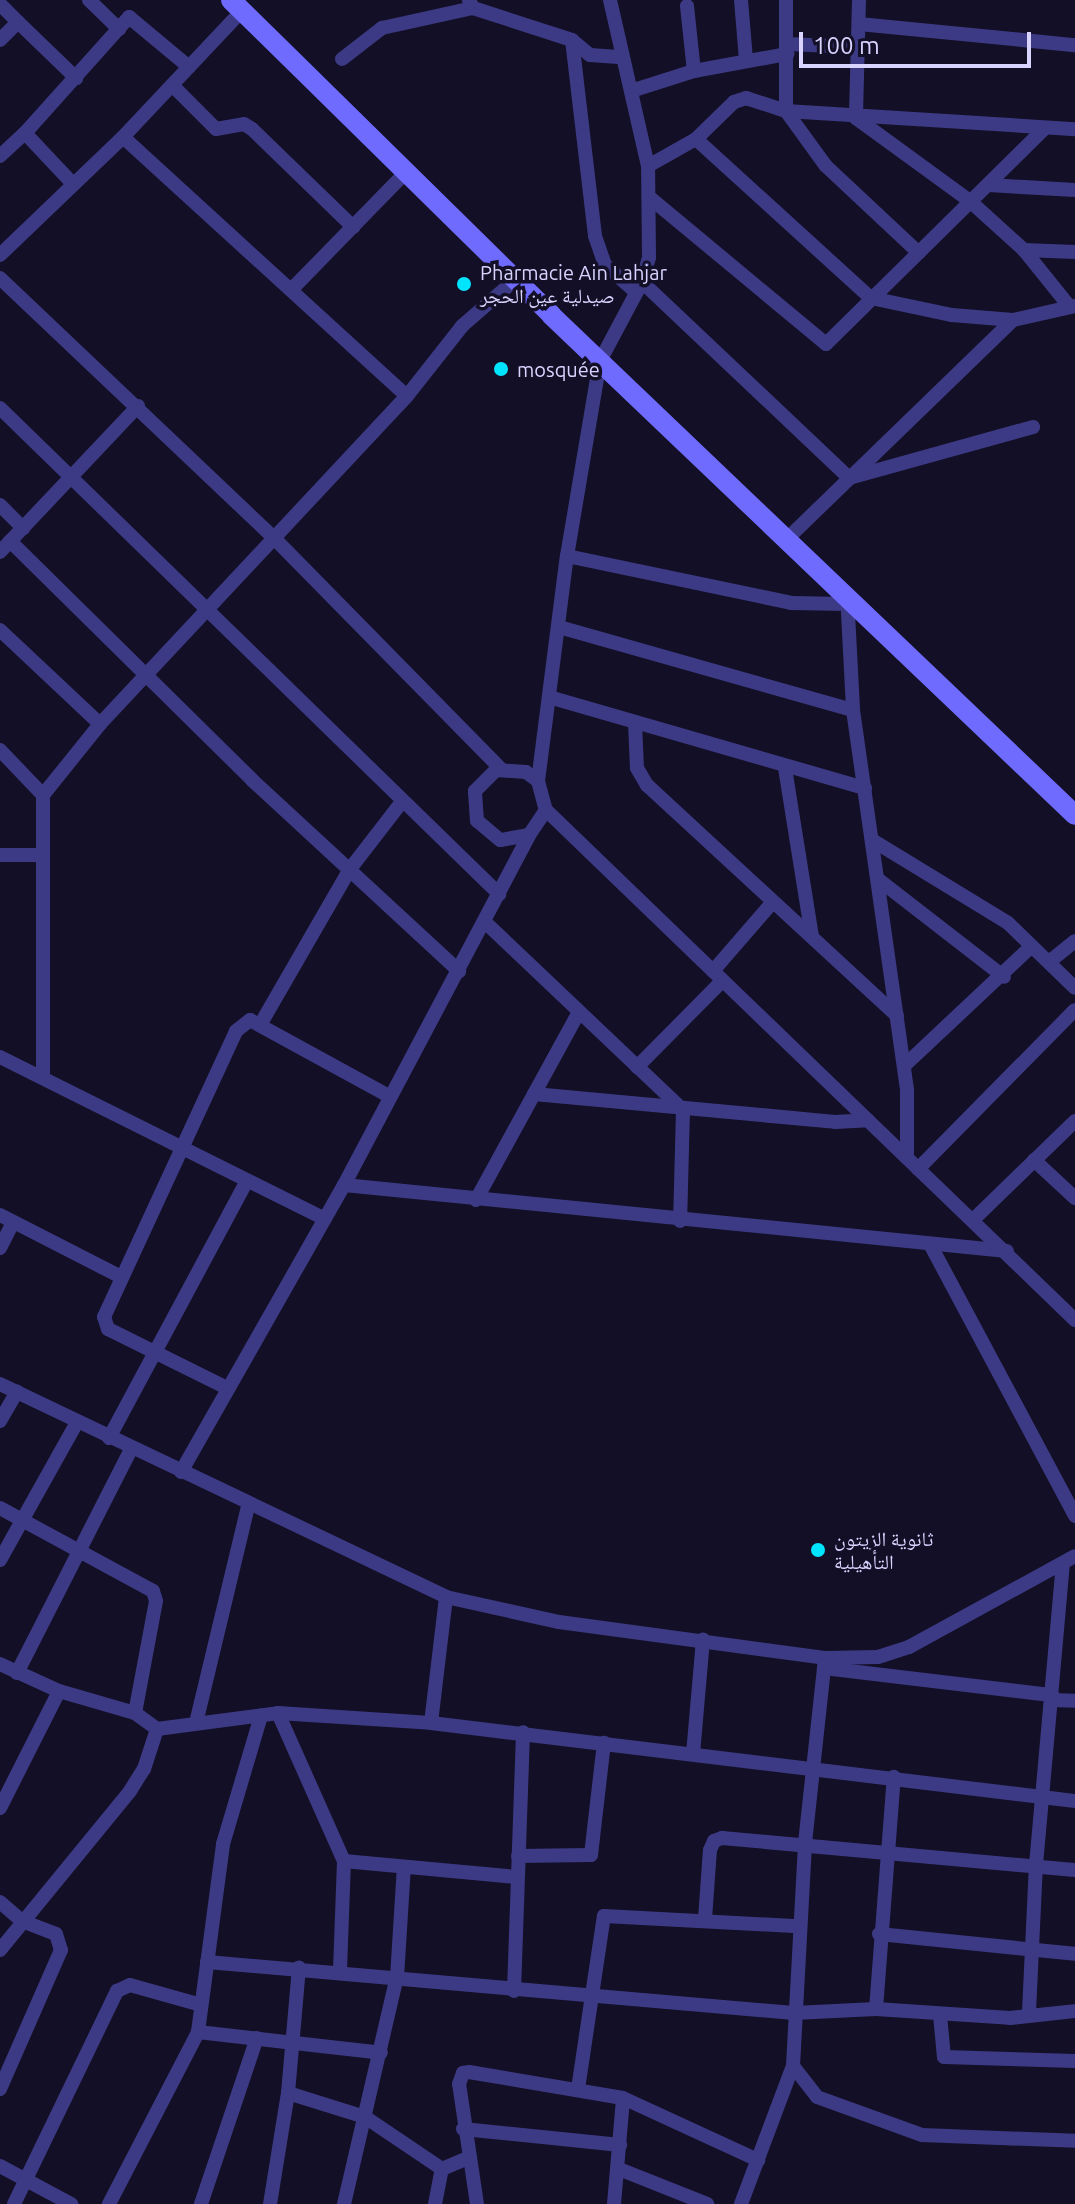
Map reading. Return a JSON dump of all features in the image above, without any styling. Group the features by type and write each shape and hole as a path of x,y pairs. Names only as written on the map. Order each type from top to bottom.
{"main road":[{"path":"236,6 600,361 789,537 847,598 1075,815"}],"street":[{"path":"89,0 119,29"},
{"path":"610,0 648,166 649,257 639,287 600,361 567,556 538,781 546,810 974,1219 1075,1320"},
{"path":"741,0 746,60"},
{"path":"786,0 786,111 826,166 919,253"},
{"path":"856,118 855,47 859,0"},
{"path":"0,4 76,78"},
{"path":"342,59 382,28 471,4 572,40 596,57 622,57"},
{"path":"0,255 123,137 189,67 236,6"},
{"path":"687,6 694,71"},
{"path":"0,156 25,133 129,17 137,18 189,67"},
{"path":"0,40 18,22"},
{"path":"859,24 1075,45"},
{"path":"572,40 595,236 605,265 639,287 849,478"},
{"path":"631,91 694,71 787,49 855,47"},
{"path":"172,85 216,129 244,124 252,129 353,227"},
{"path":"648,166 696,139 734,102 746,98 786,111 856,118 1075,129"},
{"path":"696,139 871,298 952,315 1013,320 1072,306 1024,250 971,202 856,118"},
{"path":"649,197 826,344 1045,128"},
{"path":"25,133 73,184"},
{"path":"123,137 407,396"},
{"path":"291,290 406,172"},
{"path":"988,185 1075,190"},
{"path":"1024,250 1075,252"},
{"path":"0,278 274,538 502,770"},
{"path":"43,1077 43,795 100,724 407,396 462,326 516,279"},
{"path":"789,537 1013,320"},
{"path":"138,406 5,546 459,971"},
{"path":"0,408 401,803 499,894"},
{"path":"849,478 1033,427"},
{"path":"0,505 23,528"},
{"path":"567,556 791,603 847,598 853,710 904,1066 913,1163"},
{"path":"559,627 853,710"},
{"path":"0,630 100,724"},
{"path":"549,697 785,768 865,788"},
{"path":"635,723 637,768 647,785 771,904 812,937 897,1016"},
{"path":"0,750 43,795"},
{"path":"785,768 812,937"},
{"path":"529,835 500,840 477,821 475,791 483,778 502,770 526,772 538,781"},
{"path":"260,1025 350,869 401,803"},
{"path":"181,1472 344,1185 389,1096 486,923 529,835 546,810"},
{"path":"872,840 954,886 1032,946 1075,988"},
{"path":"0,855 43,855"},
{"path":"879,880 1004,977"},
{"path":"637,1067 718,976 771,904"},
{"path":"486,923 683,1110 680,1221"},
{"path":"1049,962 1075,941"},
{"path":"904,1066 1004,977 1032,946"},
{"path":"913,1163 1075,1010"},
{"path":"476,1200 579,1012"},
{"path":"227,1388 158,1351 108,1329 105,1311 240,1024 250,1020 389,1096"},
{"path":"0,1057 323,1218"},
{"path":"534,1094 683,1110 868,1120"},
{"path":"974,1219 1075,1121"},
{"path":"1034,1160 1075,1198"},
{"path":"109,1438 247,1181"},
{"path":"344,1185 931,1246 1007,1251"},
{"path":"0,1248 7,1218 119,1276"},
{"path":"931,1246 1075,1516"},
{"path":"0,1384 76,1424 446,1597 559,1622 703,1639 824,1663 1075,1701"},
{"path":"0,1421 17,1392"},
{"path":"0,1560 76,1424"},
{"path":"17,1673 131,1449"},
{"path":"196,1723 248,1506"},
{"path":"0,1508 153,1591 156,1601 135,1713"},
{"path":"824,1663 894,1654 1069,1560"},
{"path":"1029,2012 1041,1796 1069,1560"},
{"path":"431,1723 446,1597"},
{"path":"693,1754 703,1639"},
{"path":"741,2204 793,2066 798,1926 824,1663"},
{"path":"0,1664 59,1691 135,1713 157,1729 278,1713 431,1723 816,1766 1075,1801"},
{"path":"0,1808 59,1691"},
{"path":"278,1713 344,1861 340,1970"},
{"path":"109,2204 198,2032 223,1844 261,1716"},
{"path":"0,1950 130,1791 144,1769 157,1729"},
{"path":"514,1991 523,1732"},
{"path":"518,1856 591,1855 604,1743"},
{"path":"876,2009 879,1934 894,1777"},
{"path":"705,1919 714,1841 805,1843 1075,1870"},
{"path":"344,1861 517,1877"},
{"path":"344,2204 397,1977 404,1867"},
{"path":"0,1902 22,1921 56,1934 61,1957 0,2089"},
{"path":"578,2089 604,1916 798,1926"},
{"path":"879,1934 1075,1954"},
{"path":"207,1962 340,1970 514,1991 794,2013 876,2009 1010,2018 1029,2012 1075,2011"},
{"path":"270,2204 288,2093 299,1967"},
{"path":"14,2204 117,1991 130,1985 201,2005"},
{"path":"940,2015 944,2057 1075,2061"},
{"path":"198,2032 381,2053"},
{"path":"201,2204 257,2038"},
{"path":"793,2066 817,2097 922,2135 1075,2141"},
{"path":"477,2204 463,2129 463,2073 623,2098 758,2160"},
{"path":"288,2093 365,2117 442,2169"},
{"path":"614,2204 623,2098"},
{"path":"463,2129 620,2145"},
{"path":"442,2169 470,2157"},
{"path":"0,2166 25,2176 71,2204"},
{"path":"435,2204 442,2169"},
{"path":"619,2169 707,2204"}],"place":[{"name":"Pharmacie Ain Lahjar صيدلية عين الحجر","path":"464,284"},
{"name":"mosquée","path":"501,369"},
{"name":"ثانوية الزيتون التأهيلية","path":"818,1550"}]}
